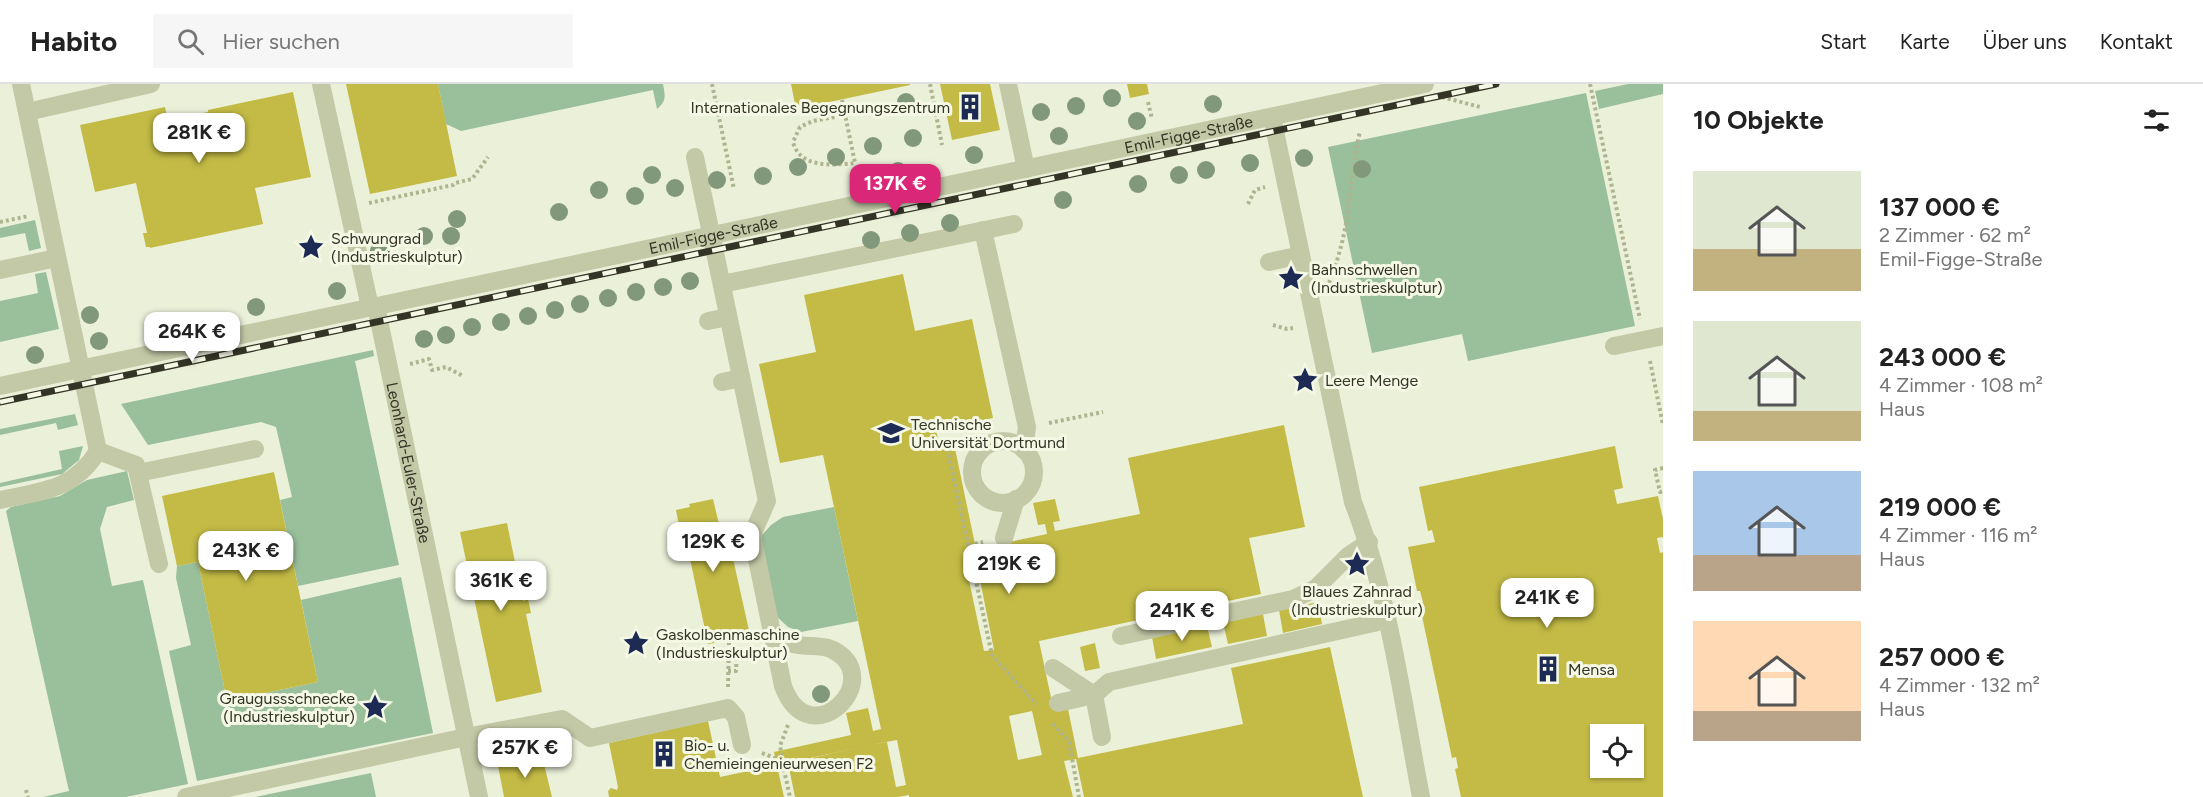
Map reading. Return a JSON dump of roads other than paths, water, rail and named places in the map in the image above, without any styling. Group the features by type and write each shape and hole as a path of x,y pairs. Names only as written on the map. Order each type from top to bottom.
{"street":[{"path":"0,500 59,487 88,467 98,451 21,84"},
{"path":"27,112 151,84"},
{"name":"Leonhard-Euler-Straße","path":"321,84 348,208 373,307 479,797"},
{"path":"1008,84 1026,169"},
{"name":"Emil-Figge-Straße","path":"0,386 1425,84"},
{"path":"1272,117 1353,502 1369,542 1387,620 1421,797"},
{"path":"694,157 768,501 752,535 773,638 783,686 787,698 796,708 807,714 820,715 832,712 843,704 852,684 851,672 839,654 830,648 801,646 773,638"},
{"path":"722,284 1014,224"},
{"path":"983,230 1027,427 1024,450"},
{"path":"1269,262 1300,255"},
{"path":"0,270 57,258"},
{"path":"708,321 728,317"},
{"path":"1614,346 1663,336"},
{"path":"722,382 741,378"},
{"path":"1004,538 1016,499 1030,486 1033,473 1031,460 1024,450 1010,442 993,442 979,451 972,467 974,483 984,496 1000,502 1016,499"},
{"path":"138,473 255,449"},
{"path":"98,451 136,465 159,564"},
{"path":"1121,636 1293,599 1315,589 1348,556 1369,542"},
{"path":"1058,703 1094,695 1109,682 1387,620"},
{"path":"1053,668 1094,695 1102,737"},
{"path":"186,797 466,737 562,719 590,738 728,708 736,717 742,745"}],"railway":[{"path":"0,402 1496,84"}],"place":[{"name":"Internationales Begegnungszentrum","path":"970,107"},
{"name":"Schwungrad (Industrieskulptur)","path":"311,247"},
{"name":"Bahnschwellen (Industrieskulptur)","path":"1291,278"},
{"name":"Leere Menge","path":"1305,380"},
{"name":"Technische Universität Dortmund","path":"891,433"},
{"name":"Blaues Zahnrad (Industrieskulptur)","path":"1357,564"},
{"name":"Gaskolbenmaschine (Industrieskulptur)","path":"636,643"},
{"name":"Mensa","path":"1548,669"},
{"name":"Graugussschnecke (Industrieskulptur)","path":"375,707"},
{"name":"Bio- u. Chemieingenieurwesen F2","path":"664,754"}]}
